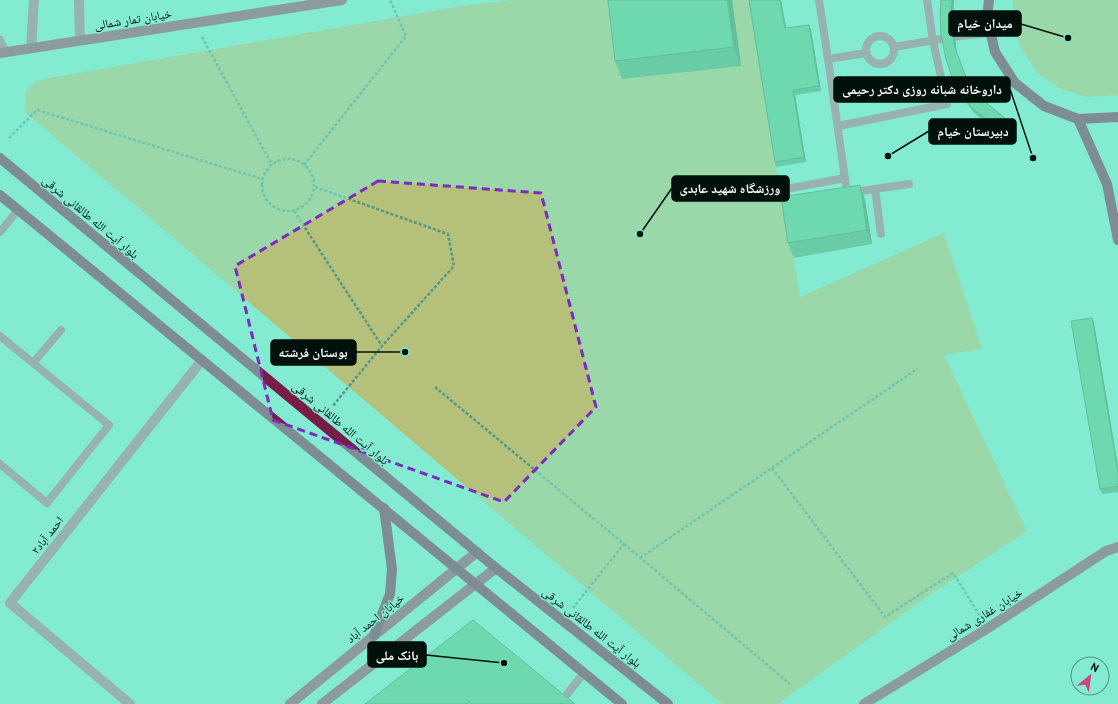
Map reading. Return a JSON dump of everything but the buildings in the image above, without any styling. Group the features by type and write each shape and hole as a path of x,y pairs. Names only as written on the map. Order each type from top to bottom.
{"main road":[{"name":"خیابان تمار شمالی","path":"3,52 342,0"},
{"path":"989,0 987,17 996,52 1015,84 1044,106 1078,118 1118,118"},
{"path":"1078,118 1108,184 1118,240"},
{"name":"بلوار آیت الله طالقانی شرقی","path":"0,158 476,552 668,704"},
{"path":"0,195 622,704"},
{"path":"374,635 390,594 392,569 384,508"},
{"name":"خیابان غفاری شمالی","path":"864,704 988,628 1106,551 1118,547"},
{"name":"خیابان احمد آباد","path":"290,704 476,552"},
{"path":"322,704 496,568"}],"street":[{"path":"32,48 34,0"},
{"path":"79,0 80,40"},
{"name":"احمد آباد۲","path":"130,704 10,603 202,360"}],"lane":[{"path":"819,0 847,193 909,184"},
{"path":"838,126 947,104 933,41 927,0"},
{"path":"894,48 959,36 991,33"},
{"path":"876,36 889,39 894,48 893,57 881,65 872,63 866,53 866,46 868,42 876,36"},
{"path":"0,40 3,52"},
{"path":"828,59 866,53"},
{"path":"786,189 845,178"},
{"path":"875,189 881,234"},
{"path":"0,232 18,210"},
{"path":"33,363 61,330"},
{"path":"0,336 109,426 47,503 0,464"},
{"path":"559,704 584,673"}],"path":[{"path":"304,164 406,36 390,0"},
{"path":"194,23 272,164"},
{"path":"9,138 37,110 262,179"},
{"path":"280,160 297,160 304,164 314,178 315,187 309,202 302,208 294,211 281,211 270,204 264,197 262,188 262,179 266,171 272,164 280,160"},
{"path":"315,187 448,234 454,266 382,346 332,408"},
{"path":"294,211 382,346"},
{"path":"640,558 917,370"},
{"path":"435,387 790,684"},
{"path":"772,468 886,617 953,573 988,628"},
{"path":"574,608 624,544"}],"highlighted area":[{"path":"378,181 541,193 596,407 504,502 273,420 235,266"}],"green space":[{"path":"512,0 750,0 776,167 786,211 800,297 944,233 982,349 944,355 1027,531 928,596 778,704 722,704 25,112 26,92 38,80 467,5"},
{"path":"1013,0 1118,0 1118,95 1087,97 1061,89 1038,73 1022,51 1013,25"}],"place":[{"name":"میدان خیام","path":"1068,38"},
{"name":"دبیرستان خیام","path":"888,156"},
{"name":"داروخانه شبانه روزی دکتر رحیمی","path":"1033,158"},
{"name":"ورزشگاه شهید عابدی","path":"640,234"},
{"name":"بوستان فرشته","path":"405,352"},
{"name":"بانک ملی","path":"504,663"}]}
